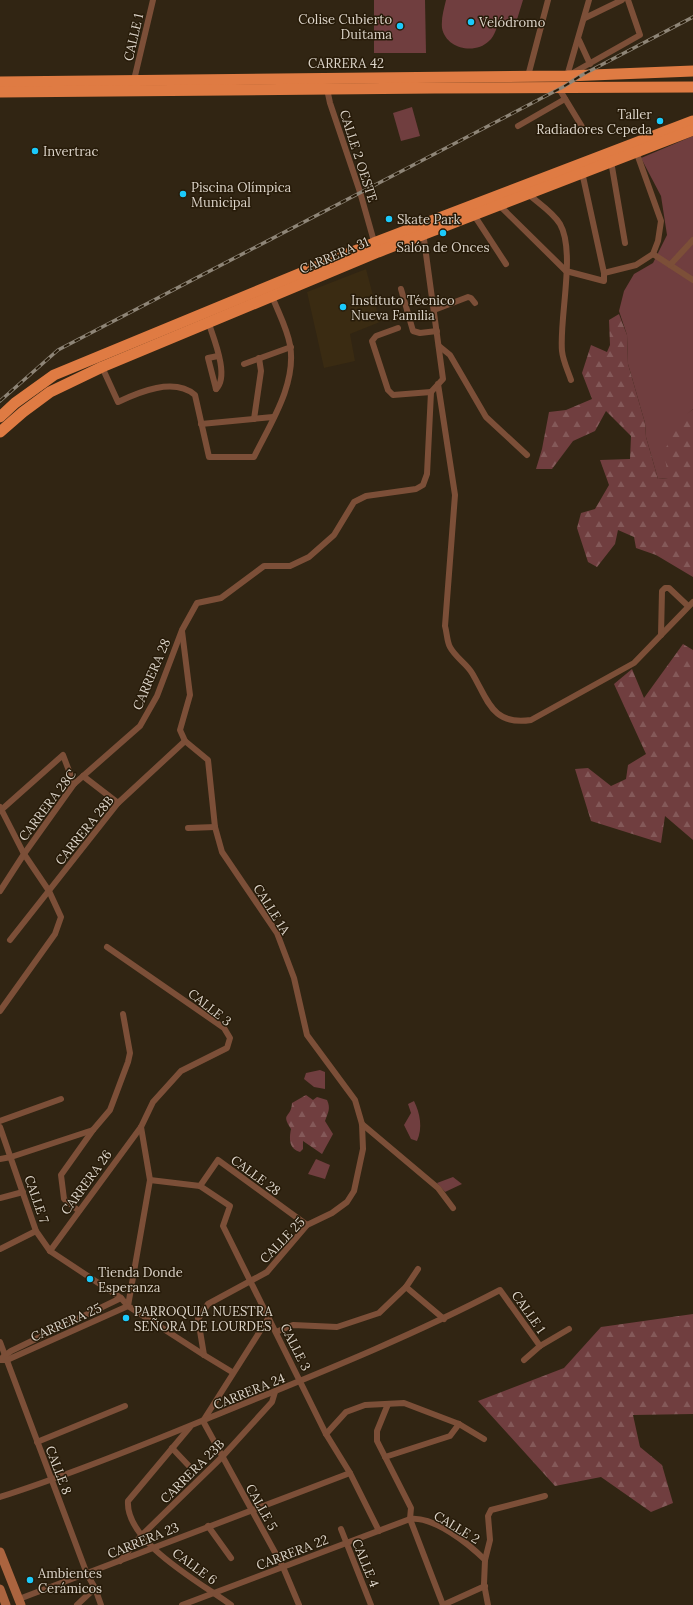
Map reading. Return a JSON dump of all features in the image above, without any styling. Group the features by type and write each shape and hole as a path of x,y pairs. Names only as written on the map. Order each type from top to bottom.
{"highway":[{"name":"CARRERA 42","path":"0,82 567,76 693,72"},
{"name":"CARRERA 42","path":"0,92 693,87"},
{"name":"CARRERA 31","path":"647,143 693,121"},
{"name":"CARRERA 31","path":"0,417 15,403 54,375 376,247 634,147 693,130"},
{"name":"CARRERA 31","path":"422,229 474,215 611,161 634,147"},
{"name":"CARRERA 31","path":"0,432 23,412 50,392 102,367 208,321 272,296 376,247"}],"main road":[{"path":"0,1552 2,1562 20,1602"},
{"path":"0,1589 6,1605"}],"street":[{"name":"CALLE 1","path":"134,80 153,0"},
{"path":"528,76 548,0"},
{"path":"584,130 558,87 567,76 579,40 589,0"},
{"path":"585,18 622,0"},
{"path":"567,76 640,35 628,0"},
{"path":"579,40 590,64"},
{"name":"CALLE 2 OESTE","path":"328,89 330,103 360,192 376,247"},
{"path":"518,126 565,99"},
{"path":"604,273 636,264 653,254 658,240 662,221 634,147"},
{"path":"611,161 625,243"},
{"path":"499,205 566,271 604,281 604,273 582,172"},
{"path":"527,193 551,213 560,223 564,232 566,242 566,271 562,351 571,380"},
{"path":"474,215 506,264"},
{"path":"398,328 376,336 372,341 388,390 394,395 431,392 443,379 422,229"},
{"path":"670,265 693,240"},
{"path":"653,254 693,280"},
{"path":"401,289 413,331 420,334 437,331"},
{"path":"102,367 118,402 137,394 170,387 190,391 195,395 209,458 254,457 283,396 291,368 288,336 272,296"},
{"path":"434,310 468,297 475,303"},
{"path":"208,321 222,369 219,386 216,389 208,358 218,356"},
{"path":"439,346 445,350 453,360 486,417 527,455"},
{"path":"244,364 290,347"},
{"path":"254,419 261,371 259,358"},
{"path":"438,384 455,495 445,626 450,647 472,672 488,706 509,720 520,722 531,720 634,663 691,604 669,588 665,588 662,591 661,634"},
{"name":"CARRERA 28","path":"140,726 157,696 182,630 197,602 221,598 264,566 290,566 309,557 334,535 354,502 366,496 416,489 423,485 427,474 431,392"},
{"path":"201,424 273,417"},
{"path":"182,630 190,694 180,730 184,741"},
{"name":"CARRERA 28C","path":"0,891 24,854 74,784 140,726"},
{"name":"CARRERA 28B","path":"10,940 118,803 184,741"},
{"name":"CALLE 1A","path":"184,741 208,760 215,827 222,852 277,933 294,978 307,1035 355,1100 362,1124"},
{"path":"0,1011 54,934 61,917 49,891 24,854 0,809 63,755 74,784"},
{"path":"83,776 118,803"},
{"path":"188,828 215,827"},
{"name":"CALLE 3","path":"107,947 224,1028 230,1038 227,1048 181,1071 153,1102 141,1127"},
{"path":"79,1210 64,1199 61,1175 93,1130 110,1110 128,1062 130,1052 122,1014"},
{"path":"0,1120 61,1099"},
{"path":"362,1124 438,1188 453,1208"},
{"name":"CALLE 25","path":"204,1355 198,1319 208,1304 267,1272 307,1226 332,1213 347,1202 354,1191 363,1149 362,1124"},
{"name":"CALLE 7","path":"0,1127 36,1231 50,1251 121,1298 128,1306 232,1372"},
{"path":"128,1306 150,1180 141,1127"},
{"name":"CARRERA 26","path":"50,1251 141,1127"},
{"path":"0,1159 11,1157 93,1130"},
{"name":"CALLE 28","path":"200,1186 218,1160 307,1226"},
{"name":"CALLE 3","path":"150,1180 200,1186 230,1206 223,1226 252,1280 326,1434 350,1472 379,1531"},
{"path":"0,1198 23,1192"},
{"path":"0,1249 36,1231"},
{"path":"276,1332 293,1325 337,1327 347,1325 379,1313 406,1287 418,1268"},
{"path":"406,1287 444,1319"},
{"name":"CALLE 1","path":"500,1290 540,1346"},
{"name":"CARRERA 24","path":"0,1497 51,1480 301,1382 444,1319 500,1290"},
{"name":"CARRERA 25","path":"3,1359 10,1351 121,1298"},
{"name":"CARRERA 25","path":"3,1359 128,1306"},
{"path":"203,1421 232,1372 269,1317"},
{"name":"CALLE 1","path":"524,1360 540,1346 568,1329"},
{"name":"CALLE 8","path":"0,1342 3,1359 37,1442 87,1574 95,1588 101,1605"},
{"name":"CARRERA 23B","path":"119,1562 141,1536 222,1457 272,1402 275,1392"},
{"path":"326,1434 346,1412 365,1405 404,1403 459,1424 484,1439"},
{"path":"388,1404 377,1431 377,1442 411,1508 410,1519 443,1605 485,1586"},
{"path":"37,1442 125,1406"},
{"name":"CALLE 5","path":"203,1421 283,1567 299,1605"},
{"path":"386,1457 450,1436 459,1424"},
{"path":"189,1466 172,1448 191,1426"},
{"name":"CALLE 6","path":"172,1448 128,1501 129,1515 141,1536 153,1549 231,1605"},
{"name":"CARRERA 23","path":"20,1602 208,1526 350,1472"},
{"path":"485,1560 490,1540 488,1516 491,1510 545,1496"},
{"name":"CALLE 2","path":"410,1519 419,1518 428,1521 471,1545 485,1560 485,1586 488,1605"},
{"name":"CARRERA 22","path":"182,1605 410,1519"},
{"path":"208,1526 231,1558"},
{"name":"CALLE 4","path":"341,1529 371,1605"},
{"path":"77,1605 95,1588"}],"shaded area":[{"name":"Instituto Técnico Nueva Familia","path":"366,269 380,322 350,334 355,361 324,368 307,292"}],"green space":[{"name":"Colise Cubierto Duitama","path":"374,0 425,0 426,53 374,53"},
{"name":"Velódromo","path":"446,0 523,0 515,26 500,19 494,34 489,41 476,48 469,49 455,45 449,41 445,35 442,28 442,21"},
{"path":"412,107 420,136 401,141 393,113"},
{"path":"693,136 693,409 681,424 674,440 668,478 658,479 646,437 645,423 628,364 627,335 619,311 624,291 634,274 653,263 667,235 661,196 641,158"},
{"path":"619,314 627,335 628,364 645,423 646,437 658,479 668,478 664,451 682,418 693,409 693,577 656,555 636,548 634,537 618,530 615,544 597,567 588,562 577,528 581,513 595,509 609,485 600,460 630,459 631,436 606,411 595,431 573,441 552,469 536,469 542,449 549,412 566,410 592,399 582,373 591,345 607,352 610,345 609,320"},
{"path":"683,644 693,650 693,840 665,816 661,843 591,821 575,769 588,768 611,786 626,779 628,765 646,754 614,684 632,669 644,698"},
{"path":"320,1070 325,1072 325,1089 314,1087 304,1079 306,1073"},
{"path":"306,1095 313,1100 317,1097 327,1100 329,1106 325,1121 333,1134 322,1154 303,1141 303,1149 300,1152 294,1149 291,1143 291,1129 286,1118 292,1103"},
{"path":"414,1101 418,1110 420,1121 420,1131 417,1141 411,1139 404,1125 411,1113 408,1104"},
{"path":"316,1159 330,1165 325,1179 308,1174"},
{"path":"453,1177 462,1184 445,1192 437,1183"},
{"path":"693,1314 693,1414 633,1415 640,1447 662,1465 673,1503 651,1512 601,1477 555,1486 478,1401 564,1368 601,1327"}],"railway":[{"path":"0,401 58,350 563,87 582,75 693,17"}],"place":[{"name":"Velódromo","path":"471,22"},
{"name":"Colise Cubierto Duitama","path":"400,26"},
{"name":"Taller Radiadores Cepeda","path":"660,121"},
{"name":"Invertrac","path":"35,151"},
{"name":"Piscina Olímpica Municipal","path":"183,194"},
{"name":"Skate Park","path":"389,219"},
{"name":"Salón de Onces","path":"443,233"},
{"name":"Instituto Técnico Nueva Familia","path":"343,307"},
{"name":"Tienda Donde Esperanza","path":"90,1279"},
{"name":"PARROQUIA NUESTRA SEÑORA DE LOURDES","path":"126,1318"},
{"name":"Ambientes Cerámicos","path":"30,1580"}]}
